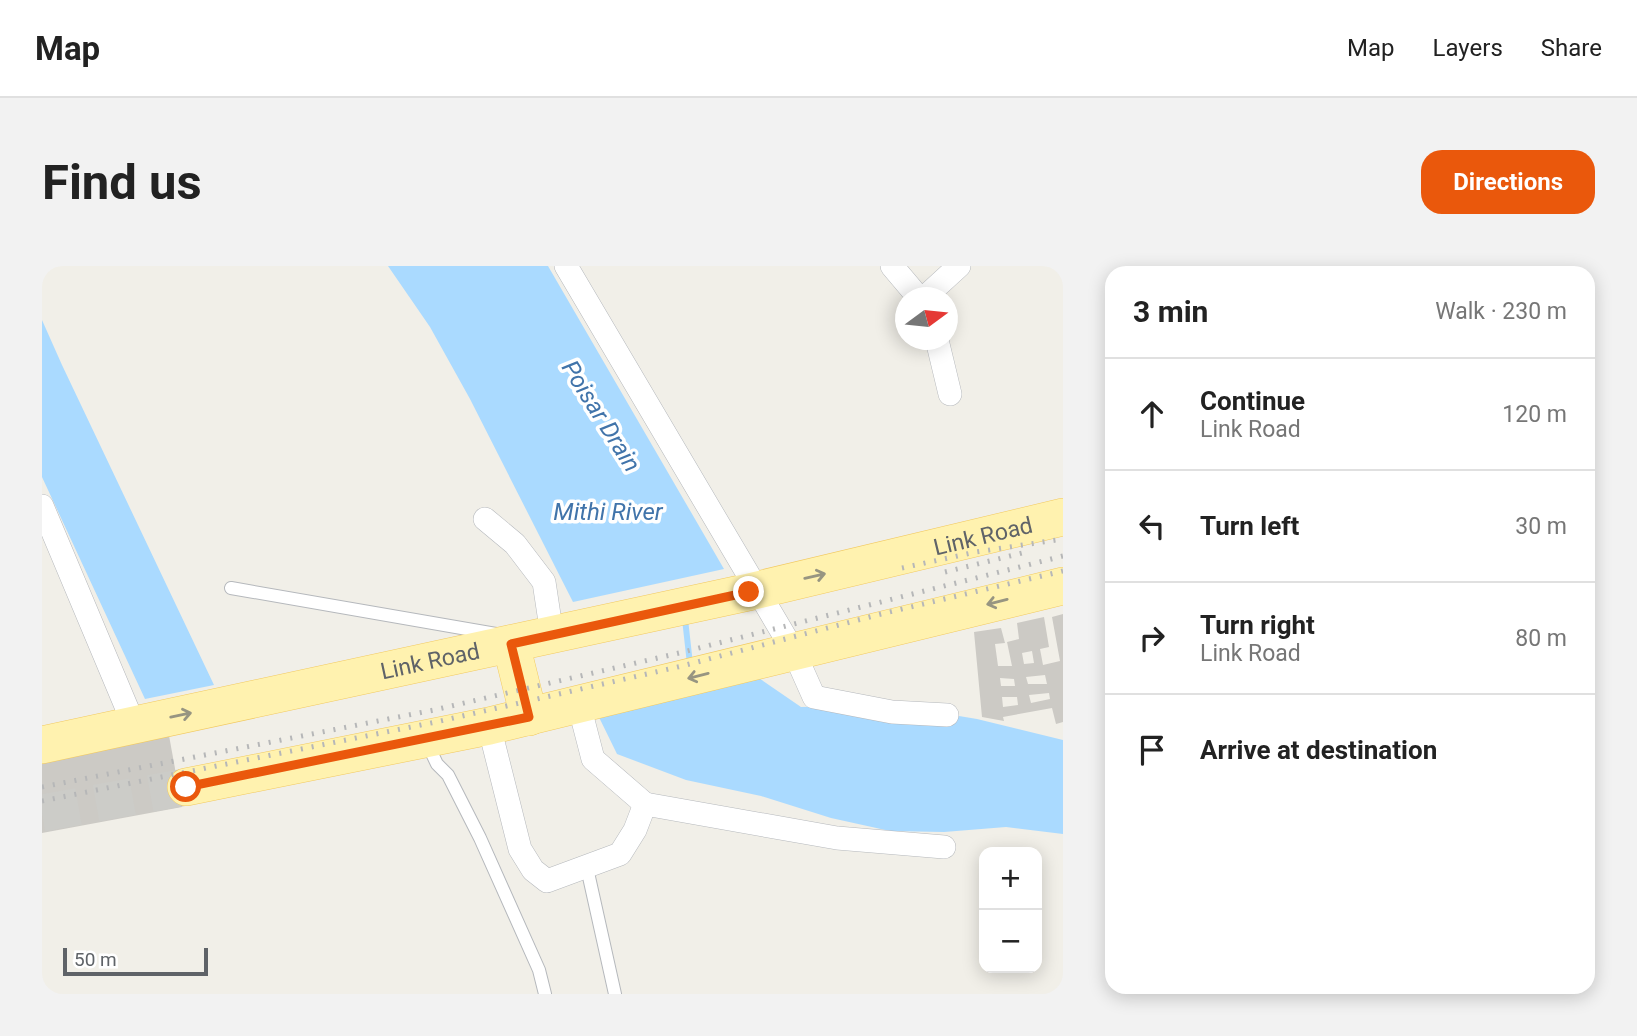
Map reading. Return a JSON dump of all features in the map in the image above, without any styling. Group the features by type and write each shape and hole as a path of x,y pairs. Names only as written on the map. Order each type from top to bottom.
{"main road":[{"name":"Link Road","path":"42,745 753,591 1063,517"},
{"path":"186,787 529,717 1063,586"},
{"path":"529,717 541,637"}],"street":[{"path":"566,266 753,591 780,656 814,697 892,712 947,715"},
{"path":"892,266 912,287"},
{"path":"935,287 959,266"},
{"path":"939,350 950,394"},
{"path":"42,506 134,725"},
{"path":"485,519 514,544 544,582 541,637"},
{"path":"586,703 593,759 645,804 837,838 944,847"},
{"path":"489,726 520,849 533,870 547,881 620,854 635,830 645,804"}],"lane":[{"path":"231,588 541,637"},
{"path":"426,739 437,764 447,775 480,838 539,970 545,994"},
{"path":"587,868 615,994"}],"water":[{"name":"Mithi River","path":"388,266 548,266 724,569 573,602 470,399 430,327"},
{"path":"42,320 214,685 145,699 42,477"},
{"path":"753,674 801,707 893,705 977,719 1063,740 1063,834 1006,827 944,832 890,831 831,818 761,796 686,780 617,754 593,705"}],"building":[{"path":"1063,614 1063,722 1056,724 1052,708 1003,717 1004,721 982,717 974,632 1001,628 1005,643 995,644 998,666 1012,666 1007,642 1019,639 1017,623 1044,617 1049,647 1040,649 1043,665 1060,661 1052,617","holes":["1032,651 1034,663 1024,664 1022,653","1045,675 1047,684 1028,684 1026,677","1000,678 1014,679 1015,686 1001,686","1049,693 1050,699 1031,703 1029,695","1002,697 1017,697 1018,705 1003,707"]},
{"path":"168,730 182,807 42,833 42,753"}],"waterway":[{"name":"Poisar Drain","path":"685,619 690,664"}],"tunnel":[{"path":"42,813 186,787"}],"railway":[{"path":"902,568 976,552 1063,539"},
{"path":"945,572 1022,553"},
{"path":"42,787 434,710 679,653 1063,556"},
{"path":"42,801 436,722 682,666 881,614 1063,571"}],"route":[{"path":"186,787 529,717 511,644 749,592"}]}
